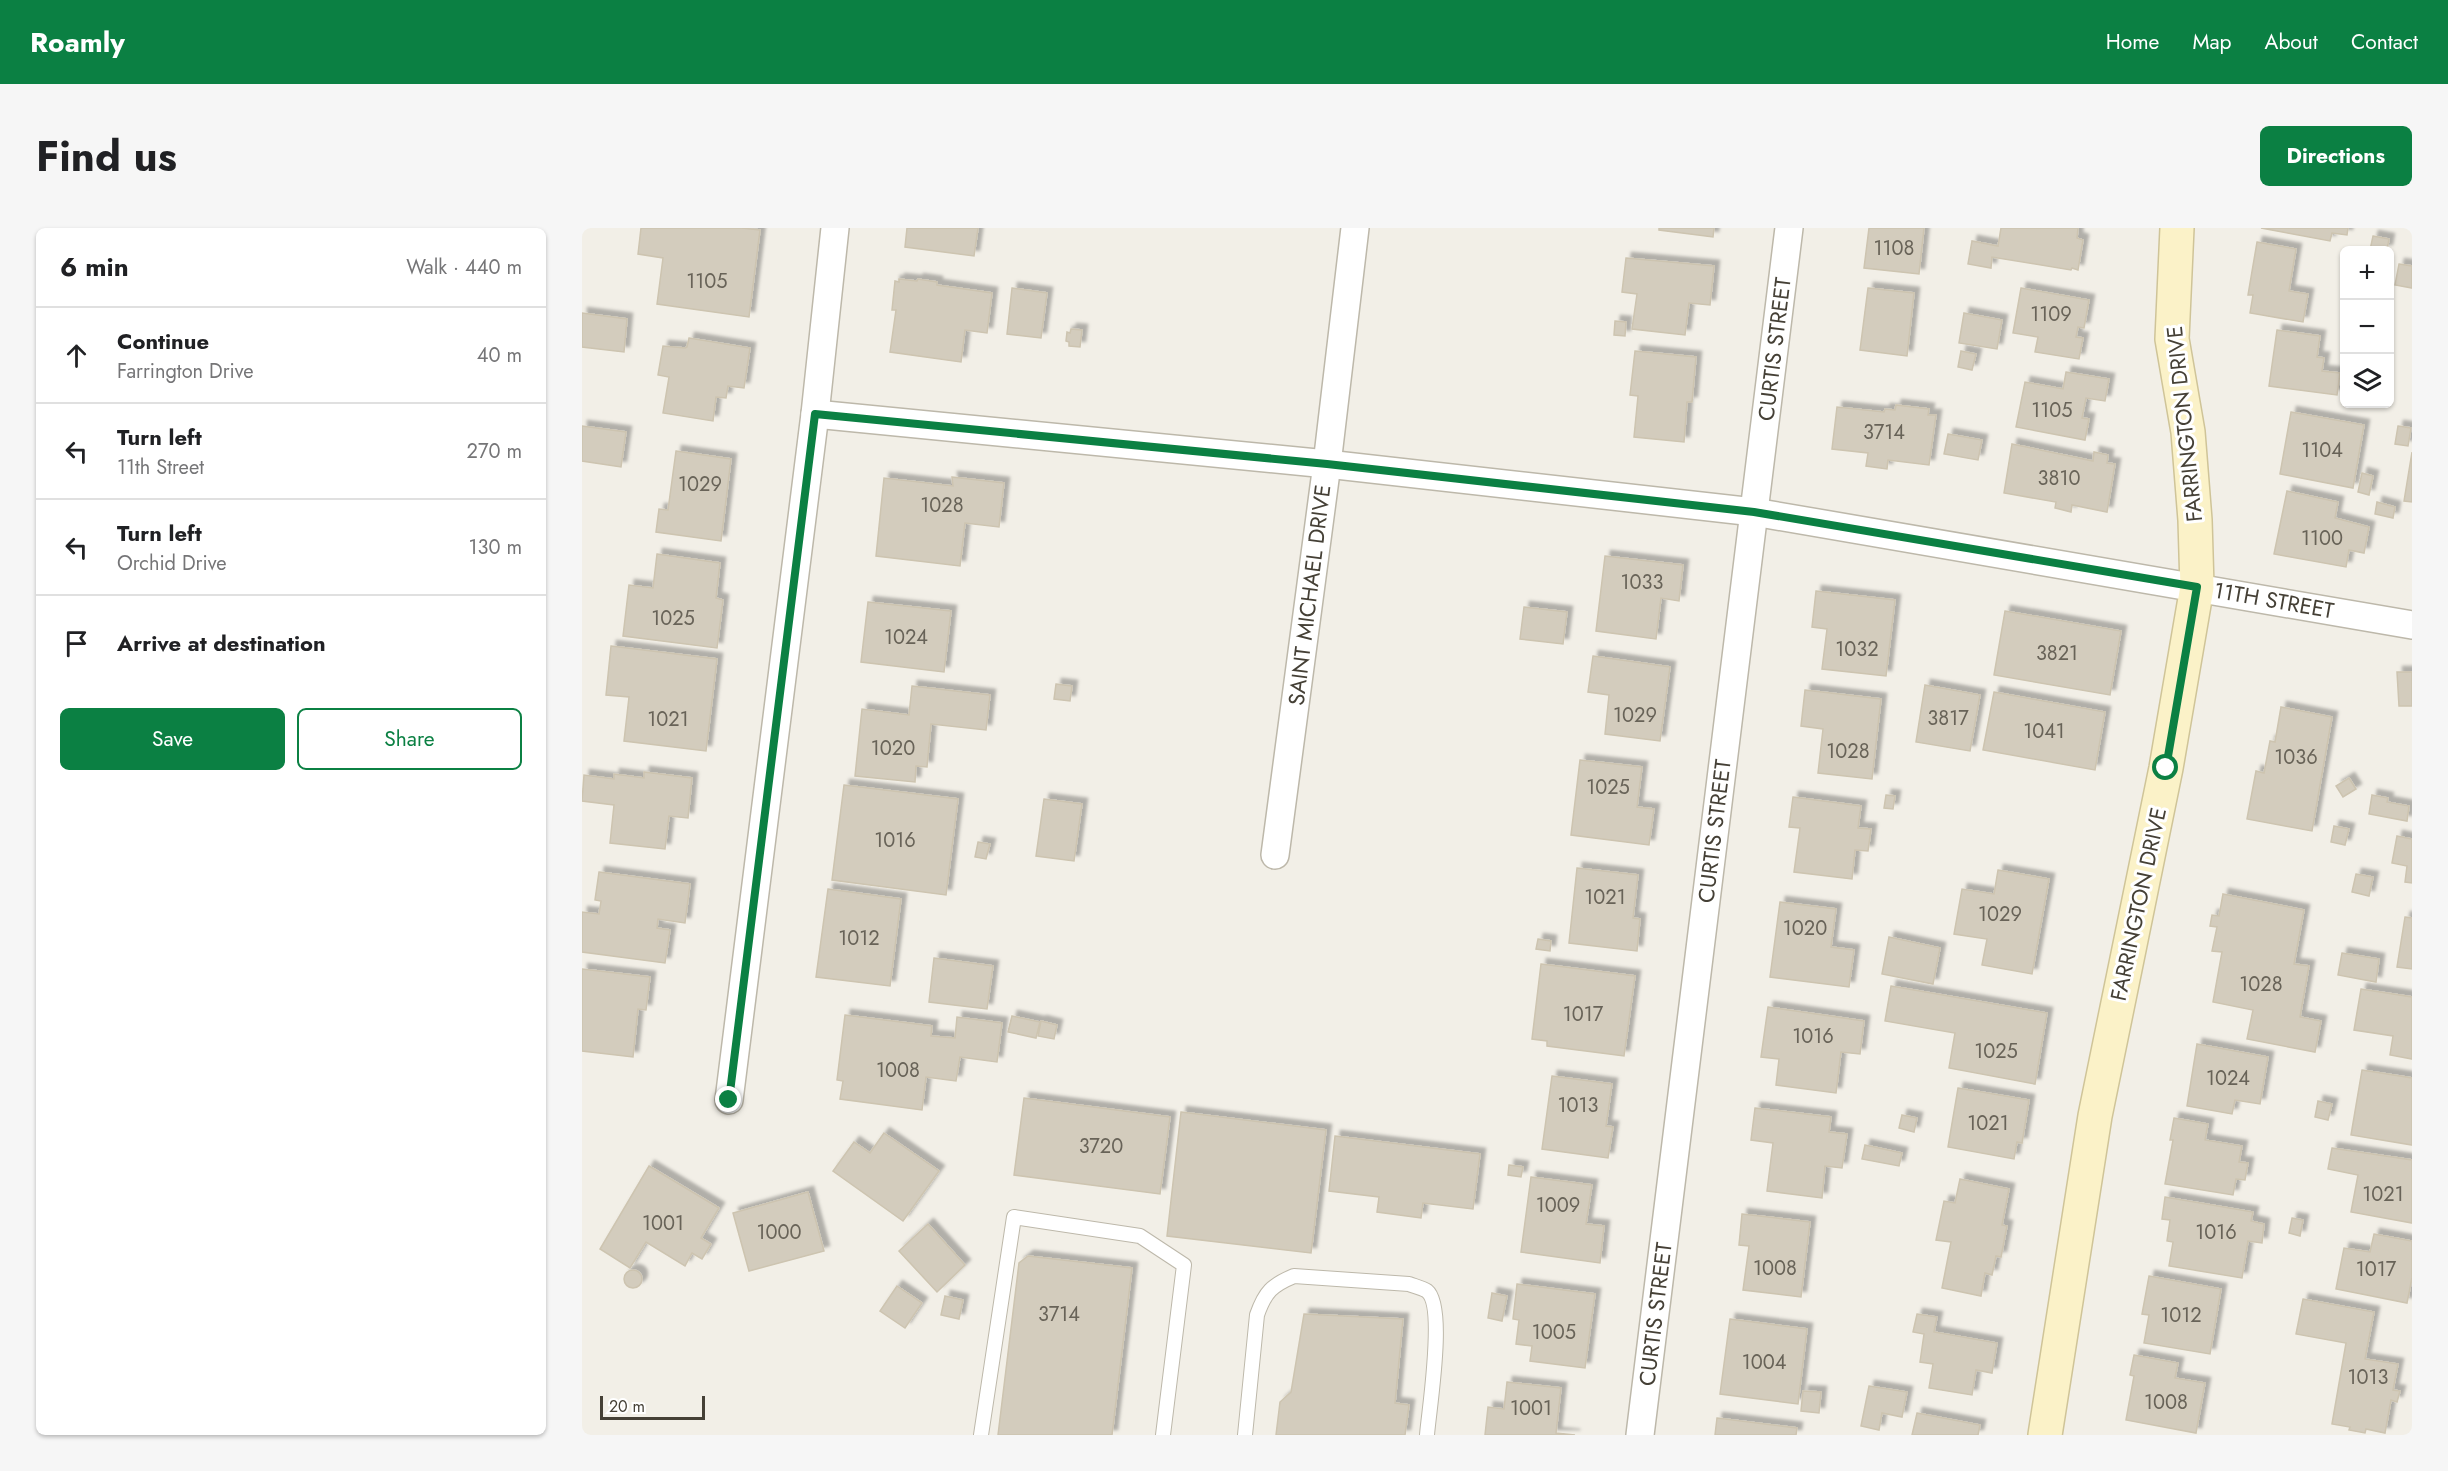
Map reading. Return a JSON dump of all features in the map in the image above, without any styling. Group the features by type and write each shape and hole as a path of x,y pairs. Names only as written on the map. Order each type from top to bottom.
{"street":[{"path":"729,1100 815,414 835,228"},
{"name":"SAINT MICHAEL DRIVE","path":"1275,855 1327,464 1355,228"},
{"name":"CURTIS STREET","path":"1640,1435 1789,228"},
{"name":"FARRINGTON DRIVE","path":"2045,1435 2095,1116 2166,768 2197,587 2195,520 2188,432 2172,339 2177,228"},
{"name":"11TH STREET","path":"815,414 1327,464 1754,512 2412,625"}],"lane":[{"path":"981,1435 1014,1217 1140,1236 1184,1266 1163,1435"},
{"path":"1245,1435 1257,1315 1263,1296 1279,1282 1294,1276 1409,1284 1427,1291 1435,1304 1437,1326 1427,1435"}],"building":[{"path":"641,228 760,230 749,317 657,304 663,258 638,254"},
{"path":"907,228 978,228 974,256 905,247"},
{"path":"1659,228 1714,228 1713,237 1659,230"},
{"path":"1869,228 1924,228 1919,274 1864,268"},
{"path":"2001,228 2078,228 2077,238 2083,240 2078,270 1992,257 1991,268 1968,264 1972,241 1998,246"},
{"path":"2261,228 2348,228 2347,235 2332,233 2330,241"},
{"path":"2373,236 2389,239 2388,246 2371,246"},
{"path":"2257,242 2296,249 2289,291 2308,294 2303,322 2250,313 2253,295 2248,295"},
{"path":"1626,258 1714,266 1710,305 1689,303 1685,335 1632,329 1637,294 1622,292"},
{"path":"2399,264 2412,266 2412,288 2395,285"},
{"path":"899,279 917,281 918,279 937,282 937,285 992,293 987,333 965,330 961,362 890,352 896,310 892,310 895,281 899,282"},
{"path":"1012,288 1047,293 1041,338 1007,334"},
{"path":"1868,288 1914,293 1907,356 1860,350"},
{"path":"2021,288 2089,300 2084,328 2078,327 2076,337 2083,338 2079,359 2035,352 2038,337 2013,333"},
{"path":"582,313 627,319 624,352 582,347"},
{"path":"1964,313 2002,320 1997,349 1959,343"},
{"path":"1615,321 1626,322 1625,336 1614,335"},
{"path":"1071,329 1082,330 1080,347 1069,346 1069,342 1066,341 1067,332 1070,333"},
{"path":"2277,330 2320,336 2317,357 2324,358 2322,371 2340,373 2337,395 2269,386"},
{"path":"689,338 750,348 744,388 728,386 726,398 716,397 713,421 663,413 669,377 658,375 663,346 685,348"},
{"path":"1635,351 1696,357 1692,402 1687,402 1684,442 1634,437 1638,396 1630,395"},
{"path":"1961,351 1976,354 1972,370 1958,367"},
{"path":"2066,372 2109,379 2105,401 2086,398 2082,418 2089,419 2085,440 2016,427 2025,382 2063,389"},
{"path":"1896,405 1929,409 1928,415 1936,415 1929,465 1888,460 1887,469 1866,466 1868,453 1832,449 1837,407 1884,412 1885,409 1895,410"},
{"path":"2291,412 2364,425 2353,488 2280,474"},
{"path":"582,426 626,432 621,467 582,461"},
{"path":"2398,426 2411,428 2408,446 2395,444"},
{"path":"1948,434 1982,440 1978,460 1944,454"},
{"path":"2012,444 2093,461 2094,452 2108,455 2107,463 2115,464 2107,512 2072,505 2071,512 2055,508 2056,502 2004,493"},
{"path":"676,451 731,459 721,541 656,532 659,509 668,510"},
{"path":"2412,452 2412,502 2404,501"},
{"path":"2362,473 2373,476 2369,495 2358,492"},
{"path":"952,477 1004,483 999,527 965,523 960,566 876,556 884,478 953,486"},
{"path":"2287,491 2338,502 2335,518 2369,527 2364,553 2349,550 2346,567 2274,554"},
{"path":"2377,502 2395,507 2393,518 2375,514"},
{"path":"657,554 720,563 716,598 723,600 717,648 623,636 629,585 653,588"},
{"path":"1605,556 1683,565 1679,601 1661,598 1656,639 1596,631"},
{"path":"1816,591 1895,600 1886,676 1822,669 1827,629 1812,627"},
{"path":"868,602 951,611 944,672 861,662"},
{"path":"1524,607 1567,612 1563,644 1520,639"},
{"path":"2005,611 2121,631 2110,695 1994,675"},
{"path":"611,646 717,659 706,751 624,741 629,697 606,695"},
{"path":"1593,656 1670,667 1660,741 1605,734 1609,695 1588,692"},
{"path":"2397,672 2412,672 2412,706 2399,706"},
{"path":"1056,684 1072,686 1070,701 1054,699"},
{"path":"1925,685 1980,695 1970,751 1916,742"},
{"path":"912,686 990,695 986,730 931,724 927,767 916,766 915,782 855,776 862,709 909,715"},
{"path":"1805,690 1881,699 1872,779 1818,773 1823,729 1801,726"},
{"path":"1994,692 2105,712 2095,770 1983,750"},
{"path":"2281,707 2332,717 2312,831 2247,819 2256,771 2264,773 2270,741 2275,742"},
{"path":"1580,760 1642,767 1637,807 1654,809 1649,845 1571,835"},
{"path":"644,772 692,778 688,818 669,816 665,849 610,843 614,805 582,801 584,775 614,779 614,774 644,778"},
{"path":"2349,778 2356,789 2343,797 2336,786"},
{"path":"844,785 958,799 946,895 832,880"},
{"path":"1886,795 1895,796 1893,809 1884,808"},
{"path":"2372,795 2388,798 2387,802 2409,806 2407,821 2369,814"},
{"path":"1793,797 1861,806 1858,828 1871,829 1868,851 1855,850 1852,879 1794,872 1800,828 1789,827"},
{"path":"1044,799 1082,804 1074,861 1036,856"},
{"path":"2334,826 2349,829 2345,845 2331,842"},
{"path":"2397,836 2412,839 2412,883 2405,882 2407,866 2392,863"},
{"path":"978,842 990,844 986,859 975,857"},
{"path":"1577,868 1638,875 1633,918 1640,919 1637,951 1569,943"},
{"path":"1998,870 2049,879 2032,974 1982,965 1987,939 1954,934 1962,889 1994,894"},
{"path":"599,872 690,884 685,923 658,919 657,928 670,930 665,963 582,952 582,912 599,914 601,901 595,900"},
{"path":"2356,874 2373,877 2369,896 2352,892"},
{"path":"828,889 901,899 890,986 816,977"},
{"path":"2223,894 2304,910 2294,964 2309,966 2300,1017 2321,1021 2315,1052 2247,1039 2253,1010 2213,1002 2222,952 2212,951 2217,927 2210,926 2212,915 2219,916"},
{"path":"1780,902 1836,909 1831,947 1854,950 1849,987 1770,977"},
{"path":"2405,917 2412,918 2412,969 2397,967"},
{"path":"1889,937 1940,948 1933,984 1882,974"},
{"path":"1538,939 1551,941 1550,951 1536,949"},
{"path":"2342,953 2379,959 2376,982 2338,975"},
{"path":"934,958 993,966 987,1009 929,1002"},
{"path":"1541,964 1635,976 1624,1056 1547,1046 1547,1041 1532,1039"},
{"path":"582,969 650,977 646,1010 638,1009 633,1057 582,1051"},
{"path":"1891,986 2047,1013 2035,1084 1949,1068 1955,1033 1885,1021"},
{"path":"2361,989 2412,997 2412,1059 2390,1055 2393,1036 2354,1030"},
{"path":"1768,1007 1864,1021 1860,1054 1841,1052 1836,1093 1776,1085 1779,1059 1761,1057"},
{"path":"845,1015 932,1026 931,1036 955,1038 957,1017 1002,1023 997,1062 960,1057 956,1081 926,1077 922,1110 840,1099 843,1081 837,1080"},
{"path":"1012,1016 1040,1022 1036,1038 1008,1032"},
{"path":"1041,1021 1057,1025 1054,1039 1038,1036"},
{"path":"2197,1044 2268,1057 2260,1104 2235,1100 2232,1114 2187,1106"},
{"path":"2362,1070 2412,1078 2412,1145 2351,1135"},
{"path":"1552,1076 1612,1084 1606,1126 1613,1127 1608,1158 1542,1149"},
{"path":"1958,1088 2029,1100 2022,1143 2017,1142 2014,1159 1948,1147"},
{"path":"1024,1098 1170,1117 1160,1194 1014,1175"},
{"path":"2318,1101 2332,1104 2328,1120 2315,1117"},
{"path":"1755,1108 1831,1117 1829,1132 1847,1134 1842,1168 1825,1166 1822,1198 1767,1191 1773,1143 1751,1140"},
{"path":"1181,1112 1326,1130 1311,1253 1167,1236"},
{"path":"1902,1115 1917,1118 1914,1132 1899,1128"},
{"path":"2174,1118 2208,1124 2205,1140 2242,1146 2239,1162 2248,1163 2245,1180 2236,1179 2233,1195 2165,1184 2173,1140 2170,1140"},
{"path":"884,1133 939,1171 903,1221 833,1171 854,1142 870,1153"},
{"path":"1335,1136 1480,1154 1473,1209 1423,1203 1421,1218 1377,1212 1379,1197 1329,1191"},
{"path":"1865,1145 1902,1153 1899,1166 1862,1159"},
{"path":"2332,1148 2412,1160 2412,1223 2351,1212 2358,1175 2328,1169"},
{"path":"1509,1165 1523,1167 1521,1177 1508,1175"},
{"path":"649,1166 719,1208 701,1238 711,1244 702,1259 692,1253 685,1266 646,1242 630,1268 600,1249"},
{"path":"1531,1177 1592,1185 1586,1224 1604,1226 1600,1263 1521,1252"},
{"path":"1960,1179 2009,1189 2002,1225 2007,1226 2001,1257 1996,1256 1992,1275 1985,1273 1981,1296 1942,1288 1951,1242 1936,1240 1944,1201 1955,1203"},
{"path":"808,1192 824,1251 749,1271 733,1213"},
{"path":"2165,1197 2253,1212 2251,1221 2264,1224 2262,1243 2248,1241 2242,1278 2169,1266 2173,1242 2167,1241 2170,1220 2162,1219"},
{"path":"1742,1214 1810,1222 1801,1297 1743,1290 1749,1246 1739,1245"},
{"path":"2292,1218 2303,1220 2300,1236 2289,1233"},
{"path":"928,1224 965,1265 937,1292 899,1251"},
{"path":"2374,1234 2412,1241 2412,1278 2407,1303 2336,1289 2344,1248 2370,1252"},
{"path":"1028,1256 1132,1268 1112,1435 998,1435 1019,1263"},
{"path":"629,1270 637,1270 642,1275 640,1286 629,1288 624,1283 624,1275"},
{"path":"2149,1276 2221,1289 2210,1354 2144,1343 2149,1315 2142,1314"},
{"path":"1517,1284 1595,1294 1585,1368 1530,1361 1532,1346 1516,1344 1519,1320 1513,1319"},
{"path":"897,1286 922,1303 905,1328 880,1311"},
{"path":"1492,1293 1507,1296 1502,1321 1488,1318"},
{"path":"945,1296 963,1300 959,1319 941,1315"},
{"path":"2303,1299 2374,1312 2365,1359 2398,1364 2393,1390 2400,1391 2397,1402 2391,1400 2385,1433 2366,1429 2365,1433 2349,1430 2350,1427 2332,1424 2346,1343 2296,1334"},
{"path":"1304,1314 1403,1319 1395,1403 1409,1405 1405,1435 1276,1435 1280,1402 1291,1392"},
{"path":"1917,1314 1937,1317 1934,1332 1997,1343 1992,1373 1976,1370 1972,1395 1929,1388 1933,1364 1920,1362 1924,1334 1913,1332"},
{"path":"1730,1319 1807,1329 1798,1404 1720,1394"},
{"path":"2134,1355 2178,1363 2175,1378 2205,1383 2196,1433 2126,1420 2134,1376 2130,1375"},
{"path":"1507,1382 1561,1388 1556,1433 1575,1435 1485,1435 1488,1407 1504,1409"},
{"path":"1869,1386 1907,1392 1902,1417 1882,1413 1879,1430 1861,1426"},
{"path":"1803,1391 1821,1392 1819,1413 1801,1411"},
{"path":"1917,1413 1980,1425 1978,1435 1912,1435"},
{"path":"1717,1418 1797,1428 1796,1435 1715,1435"}],"route":[{"path":"729,1100 815,414 1327,464 1754,512 2197,587 2166,768"}]}
